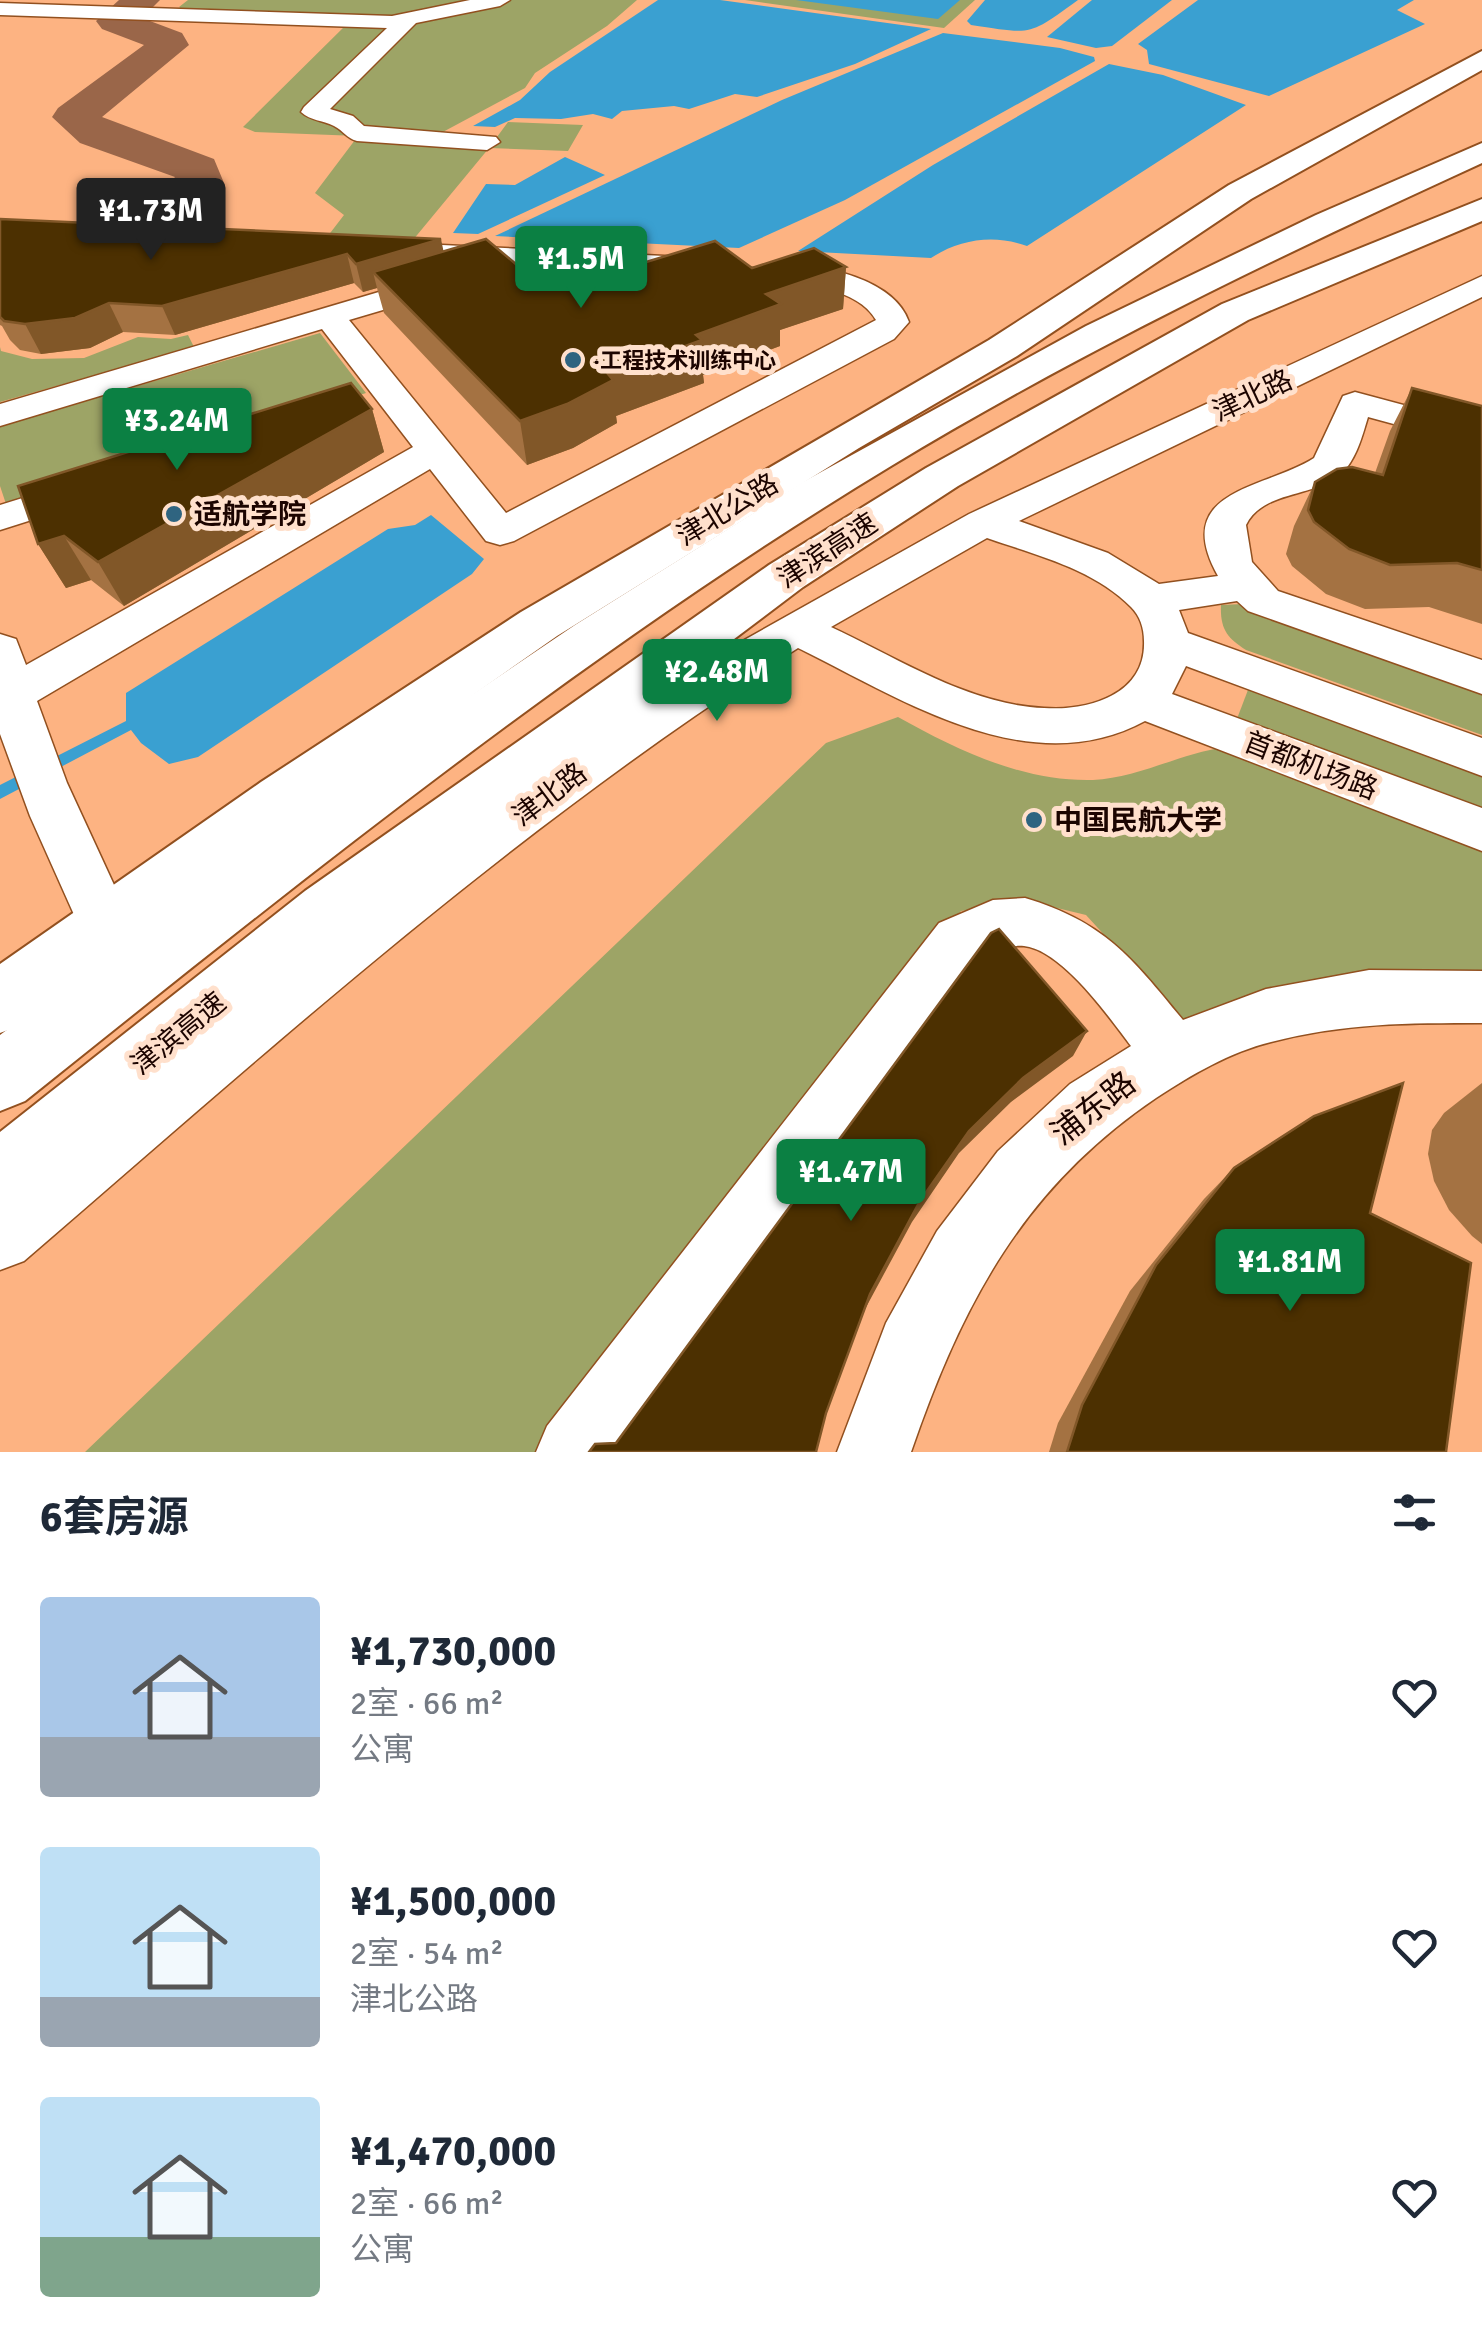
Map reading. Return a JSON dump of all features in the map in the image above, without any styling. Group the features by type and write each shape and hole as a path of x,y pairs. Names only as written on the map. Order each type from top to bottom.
{"main road":[{"name":"津北公路","path":"0,983 352,733 530,614 1002,338 1227,189 1482,56"},
{"name":"津北公路","path":"0,1002 282,798 552,615 1003,348 1240,192 1482,56"},
{"name":"津滨高速","path":"0,1077 425,754 669,588 876,457 1026,372 1474,138"},
{"name":"津滨高速","path":"0,1179 327,910 786,576 942,477 1235,312 1482,208"},
{"path":"1374,254 1482,222"}],"street":[{"path":"487,142 357,133 344,121 313,112 405,22 500,0"},
{"path":"0,9 405,22 453,28"},
{"path":"329,316 500,532 882,332 892,322 889,310 851,284 808,273 412,253"},
{"path":"0,415 523,258"},
{"name":"津北路","path":"0,1237 324,966 574,773 798,629 983,523 1482,285"},
{"path":"354,407 391,395"},
{"path":"1479,419 1355,403 1335,455 1325,469 1274,485 1246,499 1232,516 1225,538 1231,564 1244,586 1264,601 1482,677"},
{"path":"5,698 435,450"},
{"path":"0,518 112,483"},
{"path":"798,629 990,719 1044,727 1084,724 1116,715 1139,700 1164,671 1169,644 1162,620 1150,600 1101,568 983,523"},
{"path":"1150,600 1244,586"},
{"path":"1169,644 1482,757"},
{"path":"0,650 5,698 99,911"},
{"name":"首都机场路","path":"1139,700 1482,830"},
{"path":"573,1452 958,940 978,927 1017,919 1044,926 1092,955 1172,1052"},
{"name":"浦东路","path":"874,1452 926,1316 958,1256 1003,1191 1032,1158 1094,1101 1172,1052 1233,1026 1309,1006 1389,996 1482,997"}],"green space":[{"path":"188,0 637,0 607,26 535,73 525,88 441,133 497,137 508,122 583,125 568,151 489,148 408,246 324,241 344,215 315,193 358,136 255,132 243,127 346,25 185,12 179,7"},
{"path":"745,0 975,0 944,28"},
{"path":"320,333 366,393 7,507 0,486 0,426"},
{"path":"188,335 194,347 0,402 0,347 1,351 32,359 84,358 138,337 171,339"},
{"path":"1243,604 1482,687 1482,735 1246,650 1226,632 1221,613 1221,605"},
{"path":"1251,682 1482,765 1482,816 1235,724"},
{"path":"898,717 991,762 1067,779 1110,778 1226,747 1482,846 1482,982 1183,1021 1086,915 1028,901 961,911 540,1452 85,1452 826,743"}],"water":[{"path":"658,0 720,0 931,29 855,64 757,97 735,94 689,109 674,106 622,111 612,119 593,114 561,119 515,118 495,127 473,126 520,100 550,72"},
{"path":"796,0 960,0 938,19"},
{"path":"985,0 1078,0 1038,27 1019,31 971,25 967,21"},
{"path":"1092,0 1172,0 1112,46 1096,48 1047,37"},
{"path":"1198,0 1414,0 1397,10 1425,24 1269,96 1149,64 1147,50 1138,44"},
{"path":"943,33 1060,48 1094,57 1095,61 845,200 739,248 495,236 782,100"},
{"path":"1109,64 1163,75 1246,105 1027,246 978,240 931,258 798,251 933,165"},
{"path":"565,157 605,175 478,234 453,233 486,184 515,185"},
{"path":"431,515 484,559 472,574 198,757 169,764 141,743 131,730 0,799 0,785 126,721 126,693 388,529 415,525"}],"building":[{"path":"0,219 441,239 356,264 347,254 162,306 109,303 75,318 25,324 0,317"},
{"path":"486,239 517,265 599,240 633,266 715,241 752,268 814,248 846,267 766,294 781,304 696,335 702,340 608,374 613,380 567,404 520,421 373,272"},
{"path":"351,383 372,409 98,562 64,536 38,544 18,486"},
{"path":"1412,388 1482,406 1482,570 1457,563 1390,565 1349,549 1314,522 1308,510 1315,482 1337,469 1352,467 1383,475"},
{"path":"999,929 1087,1031 1023,1078 969,1131 920,1201 870,1294 826,1413 816,1452 589,1452 595,1444 616,1443 991,933"},
{"path":"1403,1083 1370,1213 1471,1263 1446,1452 1067,1452 1082,1405 1156,1265 1234,1168 1314,1116"}],"taxiway":[{"path":"142,0 115,21 168,41 169,45 74,117 96,133 197,169 200,183 147,240"}],"place":[{"name":"·工程技术训练中心","path":"573,360"},
{"name":"适航学院","path":"174,514"},
{"name":"中国民航大学","path":"1034,820"}]}
